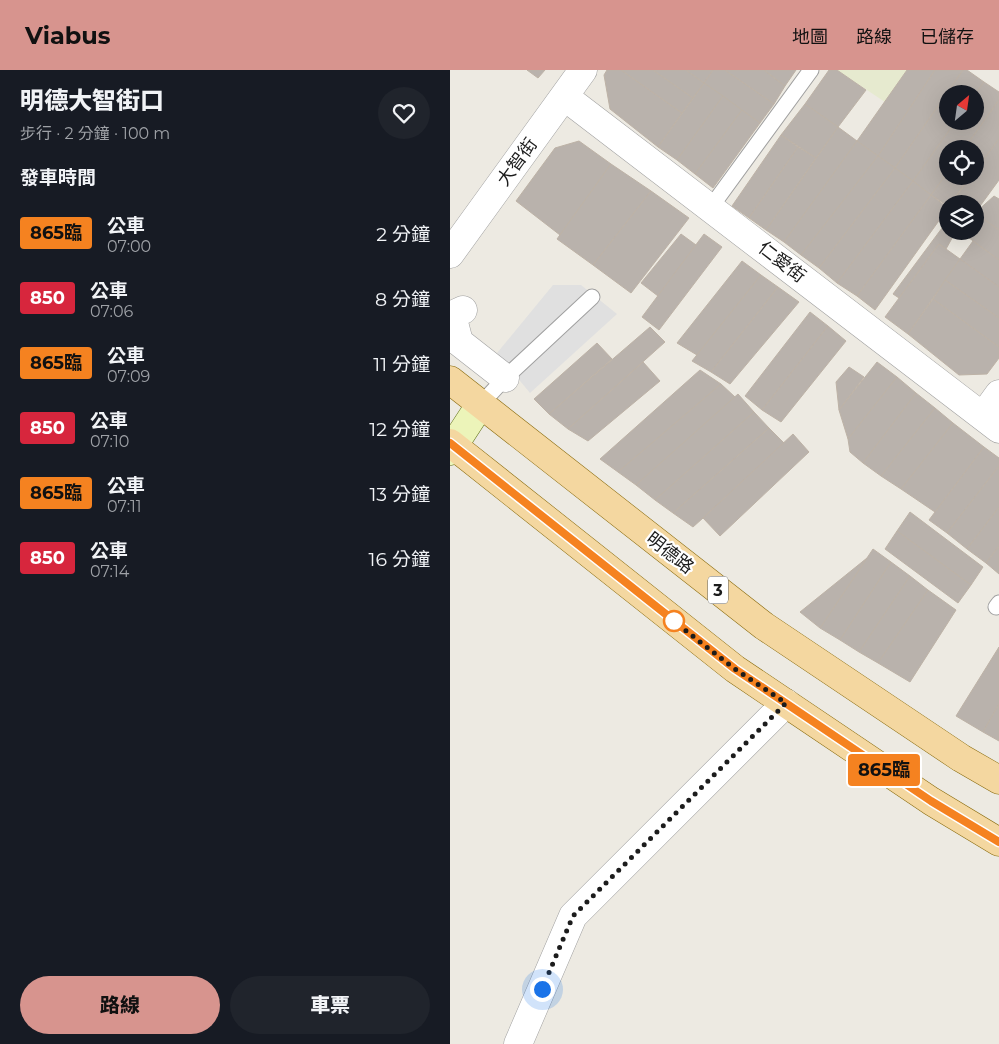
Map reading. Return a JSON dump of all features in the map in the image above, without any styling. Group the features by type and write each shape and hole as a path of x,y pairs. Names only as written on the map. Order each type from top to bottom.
{"main road":[{"name":"明德路","path":"450,380 764,626 962,758 999,780"},
{"path":"451,447 735,669 931,801 999,842"}],"street":[{"name":"大智街","path":"450,254 583,70"},
{"name":"仁愛街","path":"565,96 991,422"},
{"path":"463,310 452,315 459,342 505,378"},
{"path":"991,422 999,394"},
{"path":"451,447 480,405"},
{"path":"518,1044 573,916 786,703"}],"lane":[{"path":"711,207 811,70"},
{"path":"480,405 505,378 592,297"}],"green space":[{"path":"837,70 907,70 885,102"}],"shaded area":[{"path":"553,285 581,285 617,314 530,393 497,353"}],"building":[{"path":"527,70 545,70 538,78"},
{"path":"607,70 621,70 682,113 658,147 610,109 604,75"},
{"path":"621,70 653,70 693,98 682,113"},
{"path":"653,70 686,70 704,83 693,98"},
{"path":"686,70 713,70 704,83"},
{"path":"713,70 725,70 774,104 760,123 704,83"},
{"path":"725,70 764,70 785,86 774,104"},
{"path":"764,70 796,70 785,86"},
{"path":"829,70 837,70 866,90 838,127 805,104"},
{"path":"907,70 935,70 878,156 857,141"},
{"path":"935,70 963,70 953,85 939,85 939,105 895,168 878,156"},
{"path":"963,70 967,70 984,82 982,85 953,85"},
{"path":"984,82 999,92 999,100 984,121 984,85 982,85"},
{"path":"704,83 723,96 677,160 658,147"},
{"path":"723,96 742,110 695,174 677,160"},
{"path":"999,100 999,139 984,159 984,140 970,140 978,130 984,130 984,121"},
{"path":"805,104 838,127 816,158 781,135"},
{"path":"939,105 939,130 950,130 942,140 939,140 939,145 913,181 895,168"},
{"path":"742,110 760,123 713,188 695,174"},
{"path":"838,127 857,141 784,242 766,230"},
{"path":"950,130 978,130 970,140 942,140"},
{"path":"781,135 798,147 749,218 732,206"},
{"path":"999,139 999,180 984,201 984,195 957,195 965,185 984,185 984,159"},
{"path":"579,141 611,164 560,235 516,201 555,148"},
{"path":"857,141 878,156 801,255 784,242"},
{"path":"939,145 939,184 931,195 913,181"},
{"path":"798,147 816,158 766,230 749,218"},
{"path":"878,156 895,168 819,268 801,255"},
{"path":"611,164 651,191 593,265 557,239"},
{"path":"895,168 913,181 837,283 819,268"},
{"path":"913,181 931,195 857,296 837,283"},
{"path":"939,184 964,185 956,195 939,195 939,200 931,195"},
{"path":"651,191 689,218 631,293 593,265"},
{"path":"931,195 939,201 939,221 875,310 857,296"},
{"path":"994,196 999,199 999,230 984,219 984,205"},
{"path":"984,219 999,230 999,260 972,240 984,240"},
{"path":"939,232 939,240 951,240 946,249 939,244 899,298 893,294"},
{"path":"681,234 696,245 658,296 641,283"},
{"path":"704,234 722,247 659,330 642,317"},
{"path":"973,241 999,260 999,287 960,259"},
{"path":"939,244 960,259 908,334 885,317"},
{"path":"960,259 999,287 999,318 945,280"},
{"path":"742,261 761,275 697,355 677,343"},
{"path":"761,275 778,287 711,372 692,361"},
{"path":"945,280 999,318 999,347 933,299"},
{"path":"778,287 799,302 730,384 711,372"},
{"path":"933,299 999,347 999,358 987,374 959,375 908,334"},
{"path":"810,312 828,326 762,410 745,396"},
{"path":"828,326 846,341 781,422 762,410"},
{"path":"650,327 665,342 568,429 549,414"},
{"path":"597,343 612,359 549,414 534,399"},
{"path":"643,362 660,381 588,441 568,429"},
{"path":"877,362 897,377 848,439 839,410"},
{"path":"849,367 864,377 839,410 836,382"},
{"path":"700,370 721,384 618,472 600,459"},
{"path":"897,377 916,393 863,463 850,452 848,439"},
{"path":"721,384 735,397 636,485 618,472"},
{"path":"916,393 935,408 881,476 863,463"},
{"path":"738,394 754,412 655,500 636,485"},
{"path":"935,408 953,423 901,489 881,476"},
{"path":"754,412 769,428 673,513 655,500"},
{"path":"953,423 984,447 935,512 901,489"},
{"path":"769,428 784,443 693,527 673,513"},
{"path":"793,434 809,452 720,536 703,518"},
{"path":"984,447 999,458 999,466 947,533 929,520"},
{"path":"999,466 999,507 967,549 947,533"},
{"path":"999,507 999,546 986,563 967,549"},
{"path":"910,512 983,567 971,585 897,531"},
{"path":"897,531 971,585 958,603 885,549"},
{"path":"999,546 999,574 986,563"},
{"path":"873,549 891,562 840,640 820,628"},
{"path":"867,558 820,628 800,612"},
{"path":"891,562 910,576 859,652 840,640"},
{"path":"910,576 928,590 878,663 859,652"},
{"path":"928,590 956,610 910,682 878,663"},
{"path":"999,647 999,704 983,732 956,716"},
{"path":"999,704 999,741 983,732"}],"bus line":[{"name":"865臨","path":"450,443 735,669 931,801 999,842"}],"route":[{"path":"542,989 573,916 786,703 735,669 672,620 674,621"}]}
